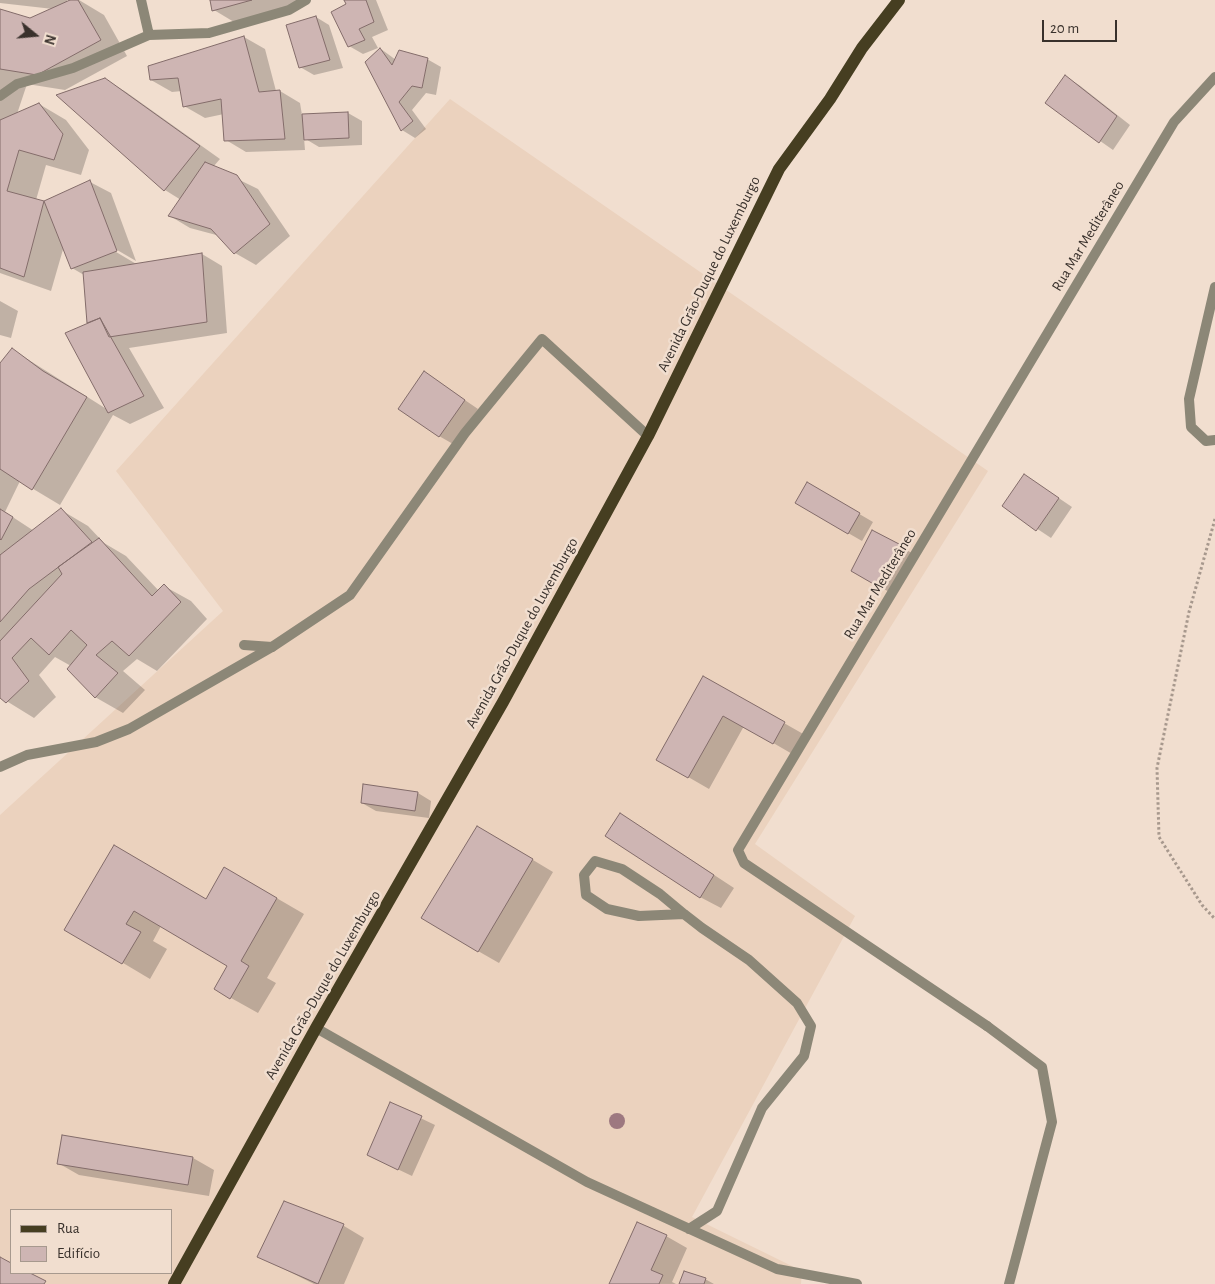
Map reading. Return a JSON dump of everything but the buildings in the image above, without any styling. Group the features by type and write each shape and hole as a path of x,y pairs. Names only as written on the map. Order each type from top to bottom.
{"main road":[{"name":"Avenida Grão-Duque do Luxemburgo","path":"174,1284 316,1028 503,702 648,436 779,169 830,99 862,48 899,0"}],"street":[{"path":"141,0 149,35"},
{"path":"0,96 17,84 73,68 149,35 210,33 289,10 306,0"},
{"name":"Rua Mar Mediterâneo","path":"1009,1284 1052,1122 1042,1067 987,1026 744,863 738,850 1174,122 1215,77"},
{"path":"1215,287 1188,399 1191,427 1206,441 1215,440"},
{"path":"0,767 27,756 96,742 130,729 272,647 350,595 464,433 542,339 648,436"},
{"path":"244,645 272,647"},
{"path":"684,914 640,916 606,908 586,895 584,875 596,861 622,869 660,894 684,914 749,960 797,1003 811,1026 804,1056 762,1108 717,1211 689,1229"},
{"path":"316,1028 588,1182 777,1269 857,1284"}],"path":[{"path":"1215,519 1188,612 1157,768 1159,837 1202,905 1215,919"}],"shaded area":[{"path":"450,99 988,471 755,844 855,916 692,1217 802,1271 801,1284 0,1284 0,815 223,611 116,471"}]}
